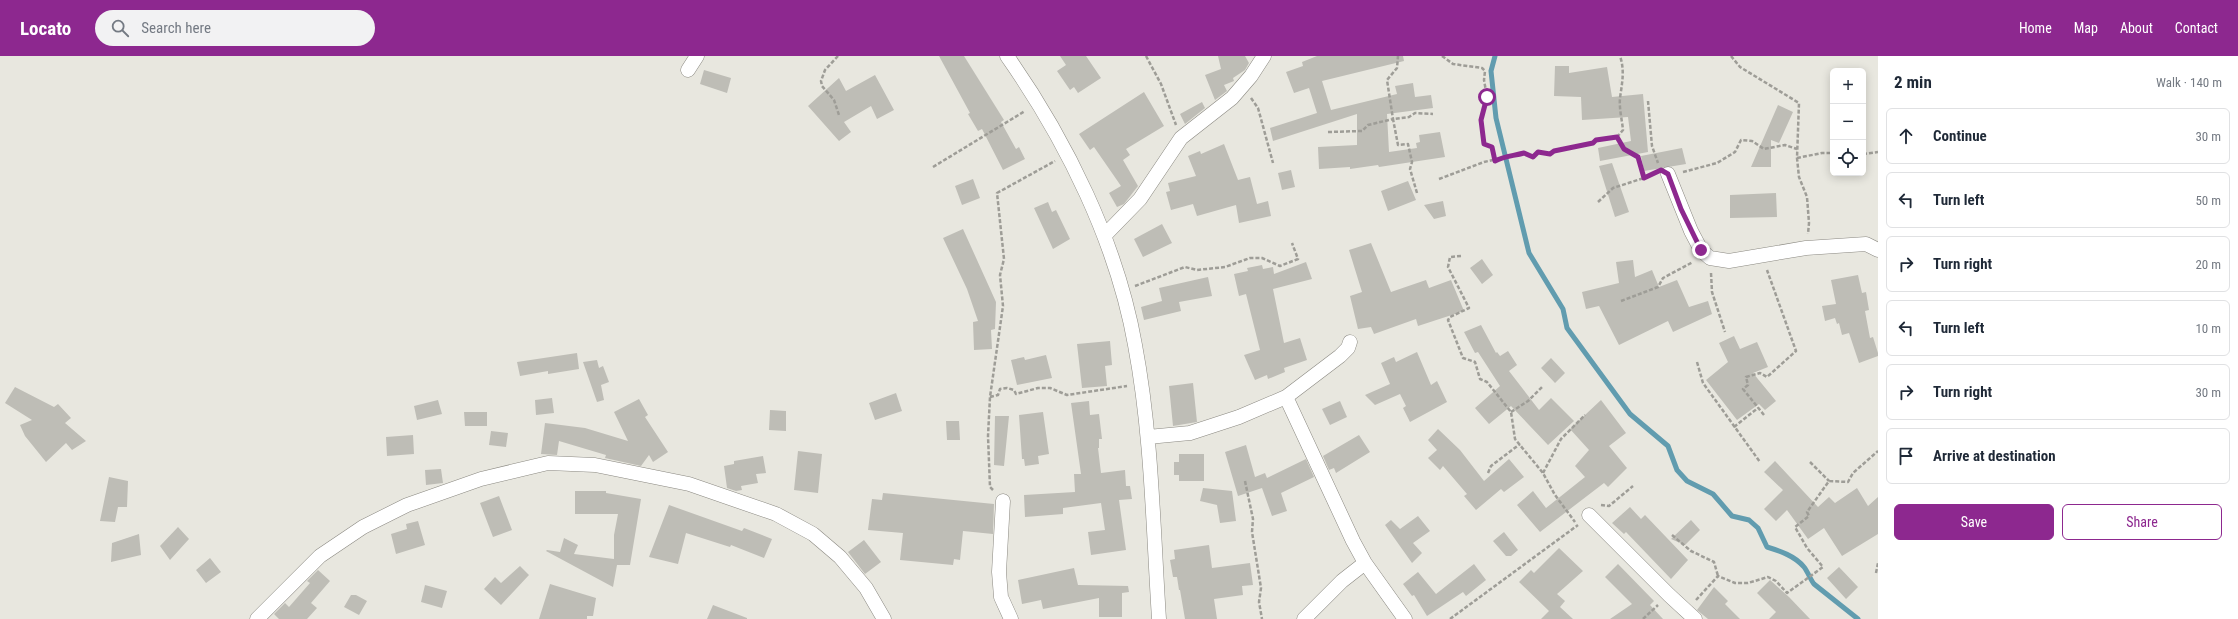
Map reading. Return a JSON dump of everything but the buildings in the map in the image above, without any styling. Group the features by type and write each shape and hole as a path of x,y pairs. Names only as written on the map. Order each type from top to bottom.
{"street":[{"path":"688,70 697,56"},
{"path":"1007,56 1038,104 1066,155 1104,236 1123,292 1135,343 1142,384 1148,437 1159,619"},
{"path":"1104,236 1140,199 1181,138 1232,98 1243,87 1264,56"},
{"path":"1665,172 1681,209 1708,257 1729,261 1763,257 1806,248 1866,244 1878,250"},
{"path":"1148,437 1190,433 1239,417 1286,398 1340,356 1348,348 1350,342"},
{"path":"1286,398 1353,541 1365,562 1405,619"},
{"path":"257,619 320,556 363,527 407,505 481,479 548,463 596,466 689,484 776,514 813,534 840,557 866,588 884,619"},
{"path":"1003,501 999,578 1001,597 1011,619"},
{"path":"1589,515 1669,596 1691,614"},
{"path":"1304,619 1342,581 1365,562"}],"path":[{"path":"838,56 825,70 821,81 822,86 834,100 838,115"},
{"path":"1146,56 1161,84 1181,138"},
{"path":"1398,56 1397,68 1387,80 1398,145 1408,144 1412,162 1410,169 1417,193"},
{"path":"1442,56 1453,64 1482,68 1485,71 1484,80 1487,97 1481,120 1484,144 1492,147 1495,161"},
{"path":"1439,179 1484,162 1495,161 1505,155 1512,156 1524,153 1533,157 1538,152 1550,154 1554,151 1593,143 1596,140 1617,137 1623,130 1620,97 1623,87 1623,63 1620,56"},
{"path":"1731,56 1740,67 1799,103 1797,158 1799,177 1807,197 1809,216 1806,248"},
{"path":"1243,87 1258,108 1273,163"},
{"path":"1648,101 1652,146 1665,172"},
{"path":"933,167 1038,104"},
{"path":"1328,132 1362,132 1368,125 1409,117 1415,113 1433,114"},
{"path":"1617,137 1624,149 1638,157 1644,178"},
{"path":"1598,202 1613,188 1665,172 1694,171 1717,163 1735,152 1741,140 1752,141 1764,149 1785,145 1797,150"},
{"path":"1866,154 1878,152"},
{"path":"1797,158 1830,153"},
{"path":"1003,501 990,487 988,436 990,398 1003,306 1000,275 1004,259 997,193 1066,155"},
{"path":"1123,292 1185,267 1198,270 1225,267 1250,258 1262,258 1280,266 1298,259 1292,243"},
{"path":"1462,256 1450,257 1448,267 1469,308 1450,317 1448,320 1463,358 1475,362 1480,379 1487,382 1512,412 1516,439 1543,472 1555,495 1577,525"},
{"path":"1621,301 1658,287 1663,278 1708,257 1712,292 1725,332"},
{"path":"1763,257 1796,351 1767,377 1760,373 1746,377 1748,385 1743,389 1764,415"},
{"path":"1697,362 1703,383 1760,462"},
{"path":"990,398 998,395 1000,389 1007,388 1014,390 1016,394 1038,388 1050,388 1067,396 1142,384"},
{"path":"1512,412 1528,401 1542,387"},
{"path":"1734,427 1758,408"},
{"path":"1543,472 1561,439 1585,416"},
{"path":"1488,473 1491,466 1520,444"},
{"path":"1810,462 1829,481 1848,482 1853,473 1878,450"},
{"path":"1245,481 1253,519 1252,532 1261,588 1259,602 1262,619"},
{"path":"1718,576 1735,583 1748,583 1768,577 1776,581 1788,593 1823,567 1807,548 1795,527 1809,516 1807,512 1829,481"},
{"path":"1450,619 1577,525 1599,504 1609,506 1632,486"},
{"path":"1672,535 1691,551 1714,562 1718,576"},
{"path":"1876,573 1878,563"},
{"path":"1691,614 1718,576"},
{"path":"1643,619 1669,596"}],"waterway":[{"path":"1495,56 1491,71 1496,118 1529,253 1563,309 1567,328 1630,414 1668,446 1677,470 1687,481 1713,494 1732,516 1749,520 1758,528 1767,547 1782,552 1800,563 1814,584 1858,619"}],"route":[{"path":"1487,97 1481,120 1484,144 1492,147 1495,161 1505,155 1512,156 1524,153 1533,157 1538,152 1550,154 1554,151 1593,143 1596,140 1617,137 1624,149 1638,157 1644,178 1661,170 1668,174 1681,209 1701,250"}]}
